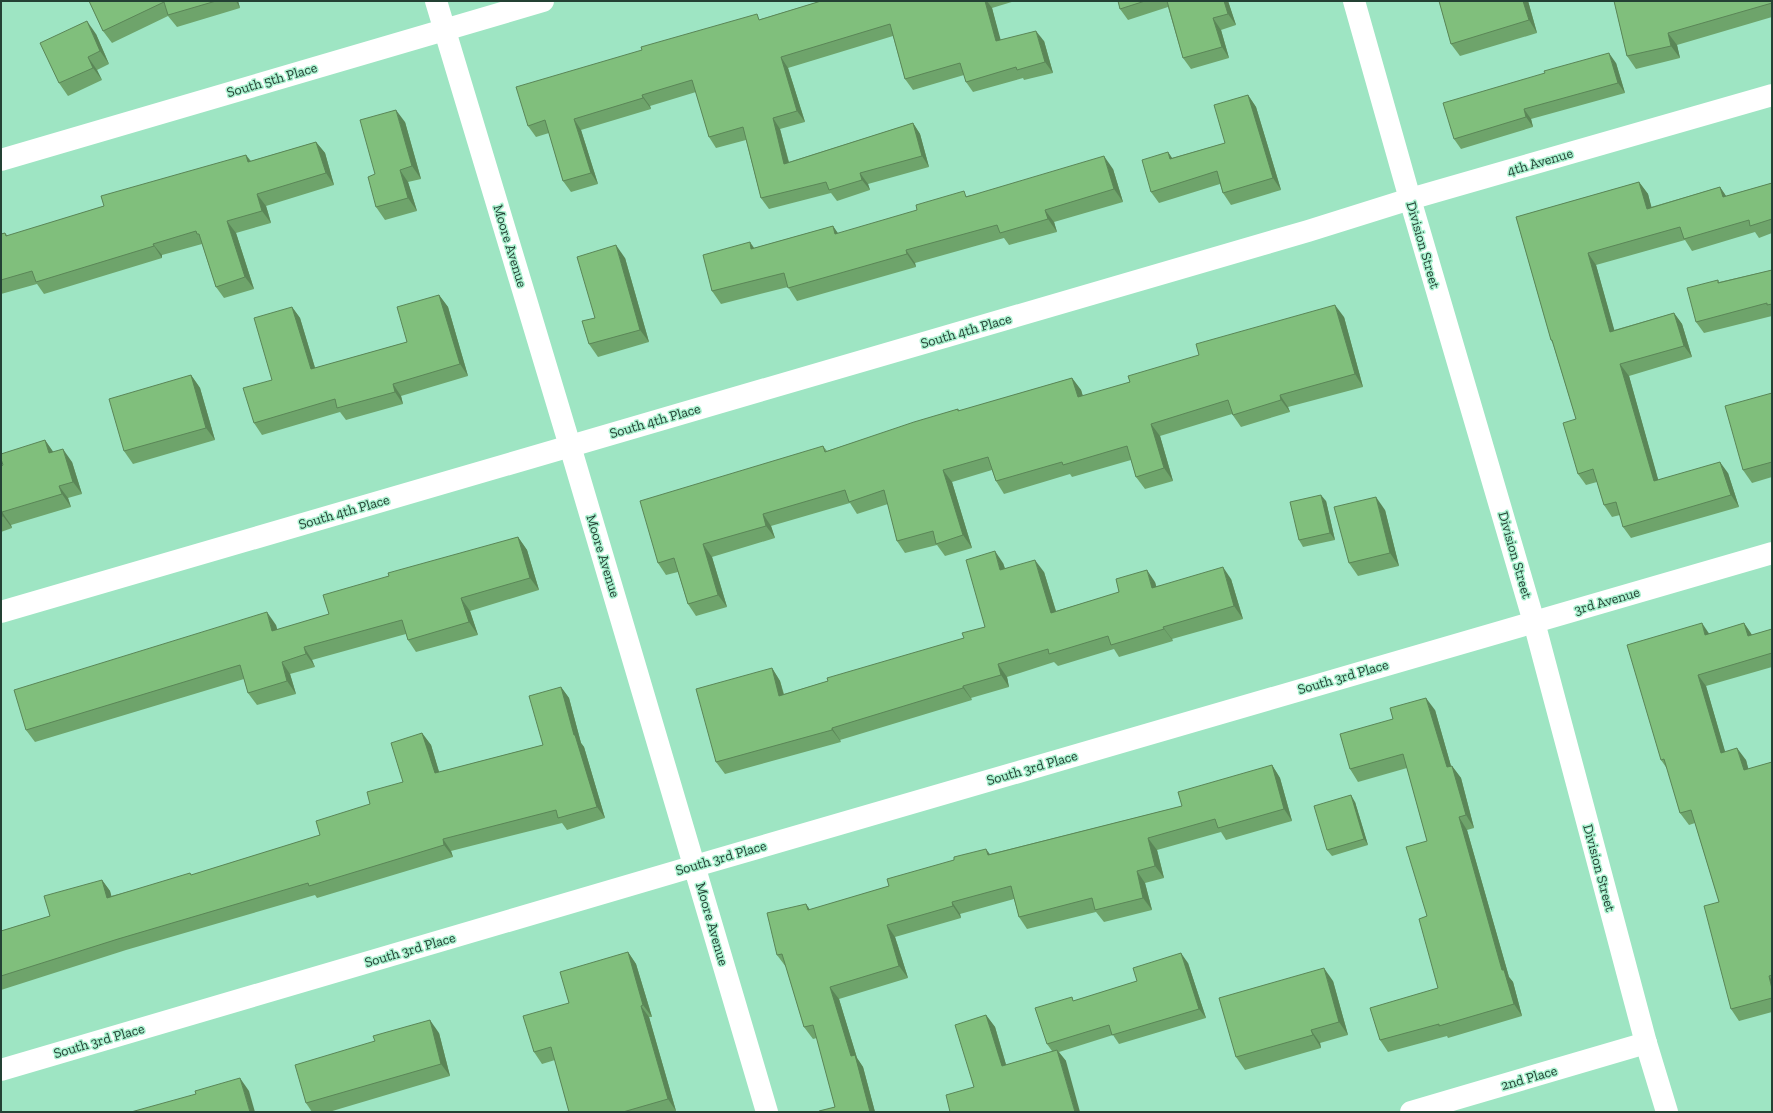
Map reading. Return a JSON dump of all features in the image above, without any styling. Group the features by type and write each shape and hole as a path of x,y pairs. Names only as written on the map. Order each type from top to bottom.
{"street":[{"name":"Moore Avenue","path":"436,1 570,446 767,1112"},
{"name":"South 5th Place","path":"1,160 543,1"},
{"name":"Division Street","path":"1354,1 1410,199 1534,622 1646,1043 1667,1112"},
{"name":"4th Avenue","path":"1308,232 1410,199 1772,95"},
{"name":"South 4th Place","path":"1,612 1308,232"},
{"name":"3rd Avenue","path":"1441,649 1772,552"},
{"name":"South 3rd Place","path":"1,1070 1441,649"},
{"name":"2nd Place","path":"1411,1112 1646,1043"}],"building":[{"path":"89,1 216,1 168,15 164,2 103,31"},
{"path":"821,1 985,1 996,41 1036,31 1045,62 1017,70 1016,67 966,82 960,63 905,79 890,24 781,57 797,111 773,118 784,164 913,123 922,156 860,173 862,180 829,190 826,182 761,198 743,127 709,137 692,80 642,95 643,98 574,119 591,173 563,181 545,120 528,126 516,87 642,50 641,47 757,14 759,20"},
{"path":"1118,1 1145,1 1120,9"},
{"path":"1167,1 1224,1 1228,14 1213,18 1222,47 1183,58"},
{"path":"1439,1 1523,1 1529,20 1451,44"},
{"path":"1614,1 1772,1 1772,3 1668,33 1671,46 1627,56"},
{"path":"87,21 100,51 88,57 93,68 59,83 40,43"},
{"path":"1609,53 1618,83 1524,109 1526,117 1454,139 1443,103 1545,73 1544,71"},
{"path":"1248,95 1273,178 1223,193 1217,171 1151,192 1142,160 1168,152 1170,159 1225,143 1214,105"},
{"path":"396,110 412,166 400,170 408,198 376,207 368,177 375,174 360,120"},
{"path":"316,142 326,173 257,194 262,211 227,221 245,277 216,287 199,234 197,234 196,231 153,244 154,246 36,282 32,271 1,280 1,234 5,233 6,236 104,206 101,196 246,155 248,162"},
{"path":"1104,156 1114,189 1045,210 1048,219 1000,233 997,225 906,250 907,254 788,288 784,273 712,291 703,255 750,242 751,249 833,226 835,234 917,210 916,205 964,191 966,197"},
{"path":"1639,182 1647,209 1720,187 1723,197 1772,183 1772,219 1750,226 1749,220 1684,239 1680,227 1588,253 1610,332 1674,313 1684,346 1620,364 1654,481 1720,462 1731,495 1623,527 1616,502 1604,505 1593,469 1578,474 1563,423 1576,419 1551,340 1516,217"},
{"path":"616,245 640,330 589,344 582,321 595,318 577,257"},
{"path":"1772,270 1772,304 1767,305 1767,303 1696,322 1687,288 1718,280 1718,283"},
{"path":"439,295 460,364 393,384 395,392 337,408 335,399 254,423 243,388 272,380 254,318 292,307 311,369 407,342 397,307"},
{"path":"1335,305 1355,374 1280,395 1281,400 1233,415 1228,400 1151,424 1164,468 1136,477 1127,446 1063,465 1062,462 996,481 988,457 943,470 963,535 936,544 933,531 897,541 884,490 849,502 845,490 763,514 766,526 703,544 718,595 688,604 674,558 658,563 640,501 823,446 825,452 914,422 958,409 958,411 1072,378 1078,397 1130,382 1128,376 1199,355 1196,344"},
{"path":"191,375 206,428 124,451 109,399"},
{"path":"1772,393 1772,462 1743,470 1725,406"},
{"path":"45,440 49,453 63,449 73,482 59,486 62,494 2,512 3,516 1,516 1,466 3,465 1,454"},
{"path":"1321,495 1330,533 1299,540 1290,502"},
{"path":"1376,497 1390,553 1349,563 1334,507"},
{"path":"518,537 530,578 461,598 469,622 408,640 402,620 304,647 306,654 282,662 287,681 248,693 240,665 26,730 14,690 267,612 272,631 329,614 323,595 389,576 388,573"},
{"path":"995,551 1000,570 1035,560 1051,613 1119,592 1116,579 1147,570 1152,588 1223,567 1234,606 1163,627 1164,629 1111,645 1108,636 1049,654 1048,649 998,664 1001,675 832,728 832,730 716,762 696,689 772,668 779,696 828,681 827,678 964,638 962,633 985,627 966,560"},
{"path":"1702,623 1705,635 1744,623 1748,636 1772,629 1772,653 1698,675 1721,753 1737,748 1744,770 1772,762 1772,975 1769,976 1772,989 1772,998 1731,1009 1704,906 1719,902 1691,810 1680,813 1664,759 1661,760 1627,645"},
{"path":"561,687 574,735 597,807 558,818 556,810 443,839 444,845 309,886 308,883 118,939 1,976 1,931 50,916 44,896 102,880 107,898 190,873 191,875 320,835 316,821 370,804 367,792 403,782 391,743 422,733 435,773 543,745 529,696"},
{"path":"1426,698 1447,767 1452,766 1466,815 1459,817 1502,970 1504,970 1514,1004 1439,1026 1439,1024 1380,1040 1370,1008 1438,988 1419,919 1427,916 1406,847 1427,841 1403,754 1350,769 1340,734 1393,719 1390,708"},
{"path":"1272,765 1284,809 1218,828 1215,819 1148,838 1155,866 1137,871 1143,898 1095,910 1092,898 1019,917 1011,886 952,902 953,906 887,925 899,966 830,987 851,1056 855,1055 870,1112 819,1112 835,1107 813,1025 804,1027 782,954 777,955 767,913 806,904 808,910 889,886 887,879 954,860 954,857 986,849 988,855 1182,806 1178,792"},
{"path":"1351,795 1364,839 1327,850 1314,806"},
{"path":"628,952 643,1005 641,1006 668,1099 623,1112 569,1112 551,1047 534,1052 523,1016 569,1003 560,972"},
{"path":"1181,953 1199,1009 1112,1035 1109,1025 1047,1044 1035,1008 1072,997 1073,1001 1137,981 1133,968"},
{"path":"1324,968 1339,1022 1311,1030 1313,1035 1236,1057 1219,998"},
{"path":"986,1015 1002,1066 1057,1050 1075,1112 950,1112 946,1095 974,1087 955,1025"},
{"path":"430,1020 441,1064 306,1103 295,1065 375,1041 373,1036"},
{"path":"240,1078 250,1112 131,1112 196,1094 195,1091"}]}
